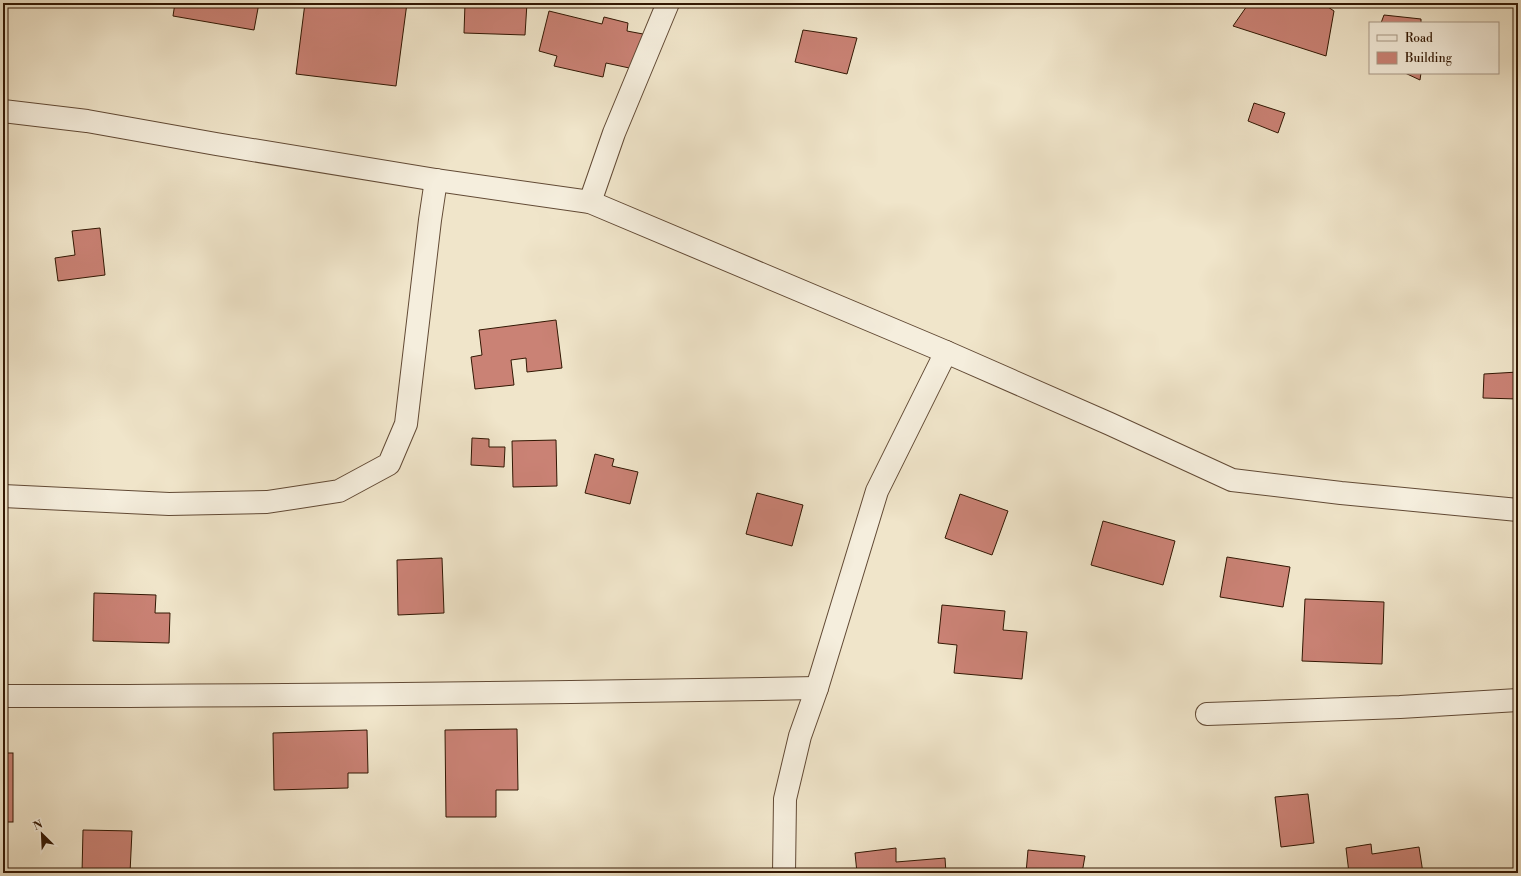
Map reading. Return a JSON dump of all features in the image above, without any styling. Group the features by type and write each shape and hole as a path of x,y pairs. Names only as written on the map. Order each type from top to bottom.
{"street":[{"path":"590,202 614,133 668,3"},
{"path":"3,111 87,121 436,180 590,202 946,352 1232,480 1341,493 1518,510"},
{"path":"3,496 169,504 267,502 339,491 389,464 406,424 436,180"},
{"path":"784,873 785,799 800,736 817,688 877,491 946,352"},
{"path":"3,696 487,694 817,688"},
{"path":"1207,714 1400,707 1518,700"}],"building":[{"path":"175,3 259,3 254,30 173,16"},
{"path":"305,3 407,3 396,86 296,74"},
{"path":"465,3 527,3 525,35 464,33"},
{"path":"1249,3 1322,3 1334,11 1326,56 1233,26"},
{"path":"549,11 602,24 604,17 628,23 627,31 643,34 634,69 606,63 603,77 554,66 557,56 539,51"},
{"path":"1384,15 1421,19 1421,22 1381,22"},
{"path":"803,30 857,38 847,74 795,62"},
{"path":"1407,74 1421,74 1420,80"},
{"path":"1254,103 1285,113 1278,133 1248,121"},
{"path":"100,228 105,275 58,281 55,258 75,255 72,231"},
{"path":"556,320 562,368 527,372 526,358 511,360 514,385 475,389 471,357 482,355 479,330"},
{"path":"1518,372 1518,399 1483,398 1484,374"},
{"path":"472,438 489,439 489,447 505,447 504,467 471,465"},
{"path":"556,440 557,486 513,487 512,441"},
{"path":"595,454 614,459 612,466 638,472 630,504 585,493"},
{"path":"757,493 803,505 792,546 746,534"},
{"path":"960,494 1008,511 992,555 945,538"},
{"path":"1103,521 1175,541 1163,585 1091,565"},
{"path":"1227,557 1290,567 1283,607 1220,597"},
{"path":"442,558 444,613 398,615 397,560"},
{"path":"94,593 156,595 155,613 170,613 169,643 93,641"},
{"path":"1515,595 1518,595 1518,646 1515,646"},
{"path":"1305,599 1384,602 1382,664 1302,661"},
{"path":"942,605 1005,611 1003,630 1027,632 1022,679 954,673 957,645 938,643"},
{"path":"517,729 518,790 496,790 496,817 446,817 445,730"},
{"path":"367,730 368,773 348,773 348,788 274,790 273,733"},
{"path":"3,753 13,753 13,822 3,822"},
{"path":"1308,794 1314,843 1281,847 1275,797"},
{"path":"83,830 132,831 130,873 82,873"},
{"path":"1371,844 1372,854 1419,847 1423,873 1349,873 1346,848"},
{"path":"896,848 896,862 945,858 946,873 857,873 855,853"},
{"path":"1028,850 1085,856 1082,873 1026,873"}]}
